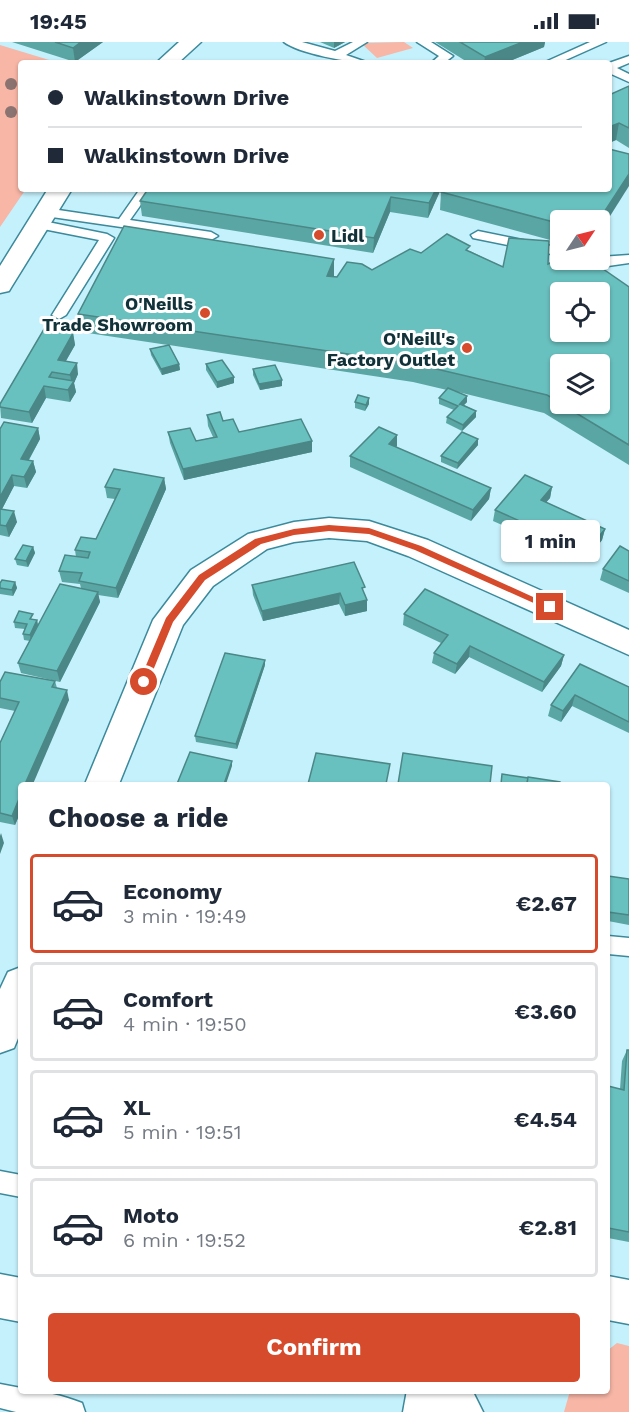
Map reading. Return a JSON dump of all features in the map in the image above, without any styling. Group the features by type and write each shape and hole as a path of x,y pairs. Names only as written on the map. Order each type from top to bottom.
{"street":[{"path":"170,60 191,42"},
{"path":"0,286 58,192"},
{"path":"103,782 169,620 202,578 258,541 294,532 329,528 369,531 418,548 629,643"},
{"path":"0,1035 18,991"},
{"path":"0,1296 18,1299"},
{"path":"610,1298 629,1302"},
{"path":"426,1412 429,1394"},
{"path":"447,1394 460,1412"}],"lane":[{"path":"290,42 351,60"},
{"path":"335,56 361,42"},
{"path":"423,42 447,56 441,60"},
{"path":"556,60 600,42"},
{"path":"612,67 629,59"},
{"path":"612,70 629,79"},
{"path":"122,224 144,192"},
{"path":"41,218 122,224 212,236"},
{"path":"41,218 107,238 59,315"},
{"path":"478,235 550,250"},
{"path":"610,262 629,258"},
{"path":"610,945 629,948"},
{"path":"0,1182 18,1185"},
{"path":"0,1396 73,1412"}],"shaded area":[{"path":"404,42 413,48 377,58 361,43"},
{"path":"0,45 49,60 18,60 18,192 24,192 0,227"},
{"path":"617,1343 629,1346 629,1412 564,1412 569,1394 610,1394 610,1348"}],"building":[{"path":"55,42 81,42 73,48"},
{"path":"460,42 523,42 485,57"},
{"path":"629,86 629,128 619,123 612,126 612,94"},
{"path":"612,150 629,154 629,174 606,210 550,210 550,221 441,192 612,192"},
{"name":"Lidl","path":"146,192 434,192 429,203 391,197 374,238 140,201"},
{"path":"124,226 334,259 327,276 337,277 347,262 362,264 372,270 410,249 421,253 447,234 470,246 466,250 503,267 509,238 549,241 550,270 604,270 629,287 629,445 578,414 610,414 610,354 550,354 550,397 415,364 78,314"},
{"path":"44,329 73,333 58,360 77,363 70,375 52,372 49,377 74,381 68,390 44,386 29,412 0,407 0,404"},
{"path":"169,345 179,364 161,369 150,349"},
{"path":"222,360 234,377 217,382 206,364"},
{"path":"275,365 282,380 259,384 253,369"},
{"path":"448,388 467,396 459,405 476,411 463,425 447,417 458,406 439,398"},
{"path":"358,395 369,398 366,405 355,402"},
{"path":"220,412 223,421 233,419 239,432 301,419 312,441 183,469 168,432 190,428 196,441 217,437 207,415"},
{"path":"4,422 38,428 21,459 33,461 24,477 12,475 0,497 0,429"},
{"path":"379,427 397,435 389,444 491,488 473,510 350,456"},
{"path":"462,432 478,439 458,463 441,456"},
{"path":"114,469 164,478 116,588 79,581 82,573 59,571 65,555 88,558 90,552 75,550 81,537 96,539 120,489 105,487"},
{"path":"525,475 552,487 541,500 605,529 587,551 495,510"},
{"path":"0,509 14,511 6,526 0,525"},
{"path":"23,545 33,547 26,561 15,559"},
{"path":"620,546 629,551 629,581 603,569"},
{"path":"354,562 365,587 362,588 367,600 345,605 340,593 262,611 252,585"},
{"path":"2,580 15,582 12,590 0,588"},
{"path":"60,584 98,592 57,671 18,663"},
{"path":"425,589 564,655 544,682 470,646 457,664 434,653 448,635 404,614"},
{"path":"19,611 33,614 30,619 37,620 30,635 23,634 27,624 14,622"},
{"path":"225,653 265,660 236,744 195,736"},
{"path":"580,664 629,687 629,722 575,695 563,711 551,705"},
{"path":"5,672 55,681 52,687 67,690 26,782 18,782 18,801 12,816 0,813 0,743 19,702 0,698 0,682"},
{"path":"190,752 232,761 225,782 178,782"},
{"path":"316,753 390,764 386,782 309,782"},
{"path":"403,753 492,766 490,782 398,782"},
{"path":"502,774 528,778 527,782 501,782"},
{"path":"528,777 560,782 527,782"},
{"path":"610,876 629,879 629,915 610,912"},
{"path":"627,1050 629,1050 629,1232 610,1228 610,1086 624,1090"}],"place":[{"name":"Lidl","path":"319,235"},
{"name":"O'Neills Trade Showroom","path":"205,313"},
{"name":"O'Neill's Factory Outlet","path":"467,348"}],"route":[{"path":"144,682 169,620 202,578 258,541 294,532 329,528 369,531 418,548 550,607"}]}
